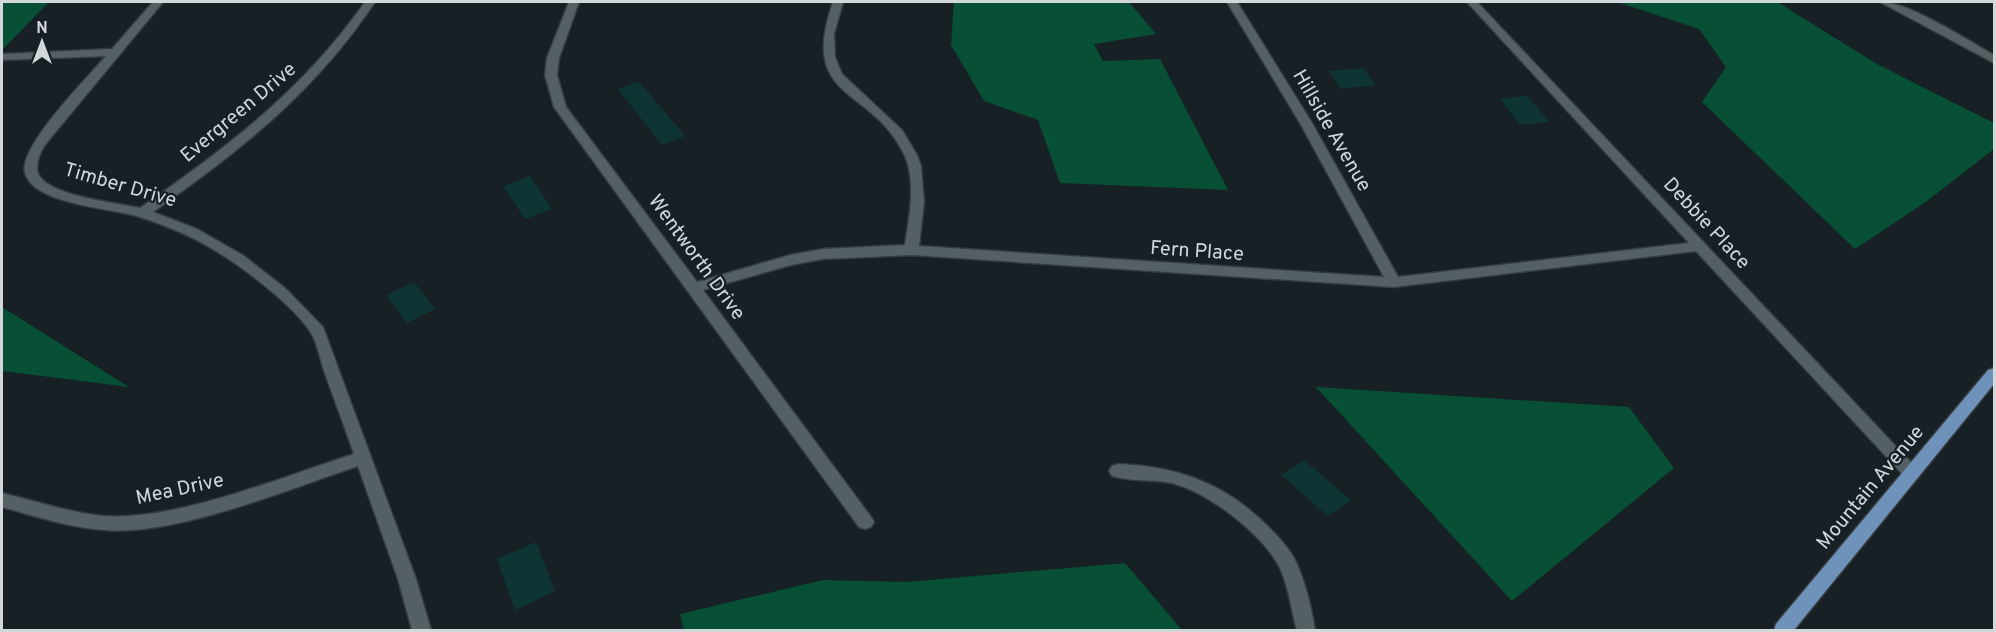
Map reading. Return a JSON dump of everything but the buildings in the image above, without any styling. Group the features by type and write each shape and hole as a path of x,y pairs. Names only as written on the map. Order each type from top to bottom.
{"main road":[{"name":"Mountain Avenue","path":"1783,630 1995,374"}],"street":[{"name":"Timber Drive","path":"158,2 40,141 30,166 37,183 54,193 142,213 207,240 251,267 301,311 318,331 407,579 422,630"},
{"name":"Evergreen Drive","path":"142,213 195,176 297,94 336,49 370,2"},
{"name":"Wentworth Drive","path":"574,2 553,58 551,75 560,107 865,522"},
{"path":"838,2 827,33 826,44 832,67 848,89 896,130 911,156 917,185 912,250"},
{"name":"Hillside Avenue","path":"1232,2 1306,123 1395,282"},
{"name":"Debbie Place","path":"1472,2 1912,473"},
{"path":"1885,2 1937,27 1995,60"},
{"path":"2,57 117,52"},
{"name":"Fern Place","path":"694,288 790,260 855,251 912,250 1326,281 1395,282 1700,246"},
{"name":"Mea Drive","path":"2,500 50,513 105,523 145,521 167,518 249,495 364,457"},
{"path":"1118,471 1145,471 1190,480 1214,492 1234,508 1273,543 1286,561 1306,630"}],"green space":[{"path":"2,2 49,2 2,50"},
{"path":"954,2 1129,2 1156,34 1094,44 1103,61 1160,59 1228,190 1060,183 1038,120 984,101 951,45"},
{"path":"1617,2 1777,2 1877,64 1994,123 1994,149 1927,201 1855,249 1702,102 1726,67 1699,29"},
{"path":"2,307 129,387 2,371"},
{"path":"1316,387 1629,407 1674,468 1512,601"},
{"path":"1125,563 1182,630 684,630 680,614 823,580 907,582"}]}
